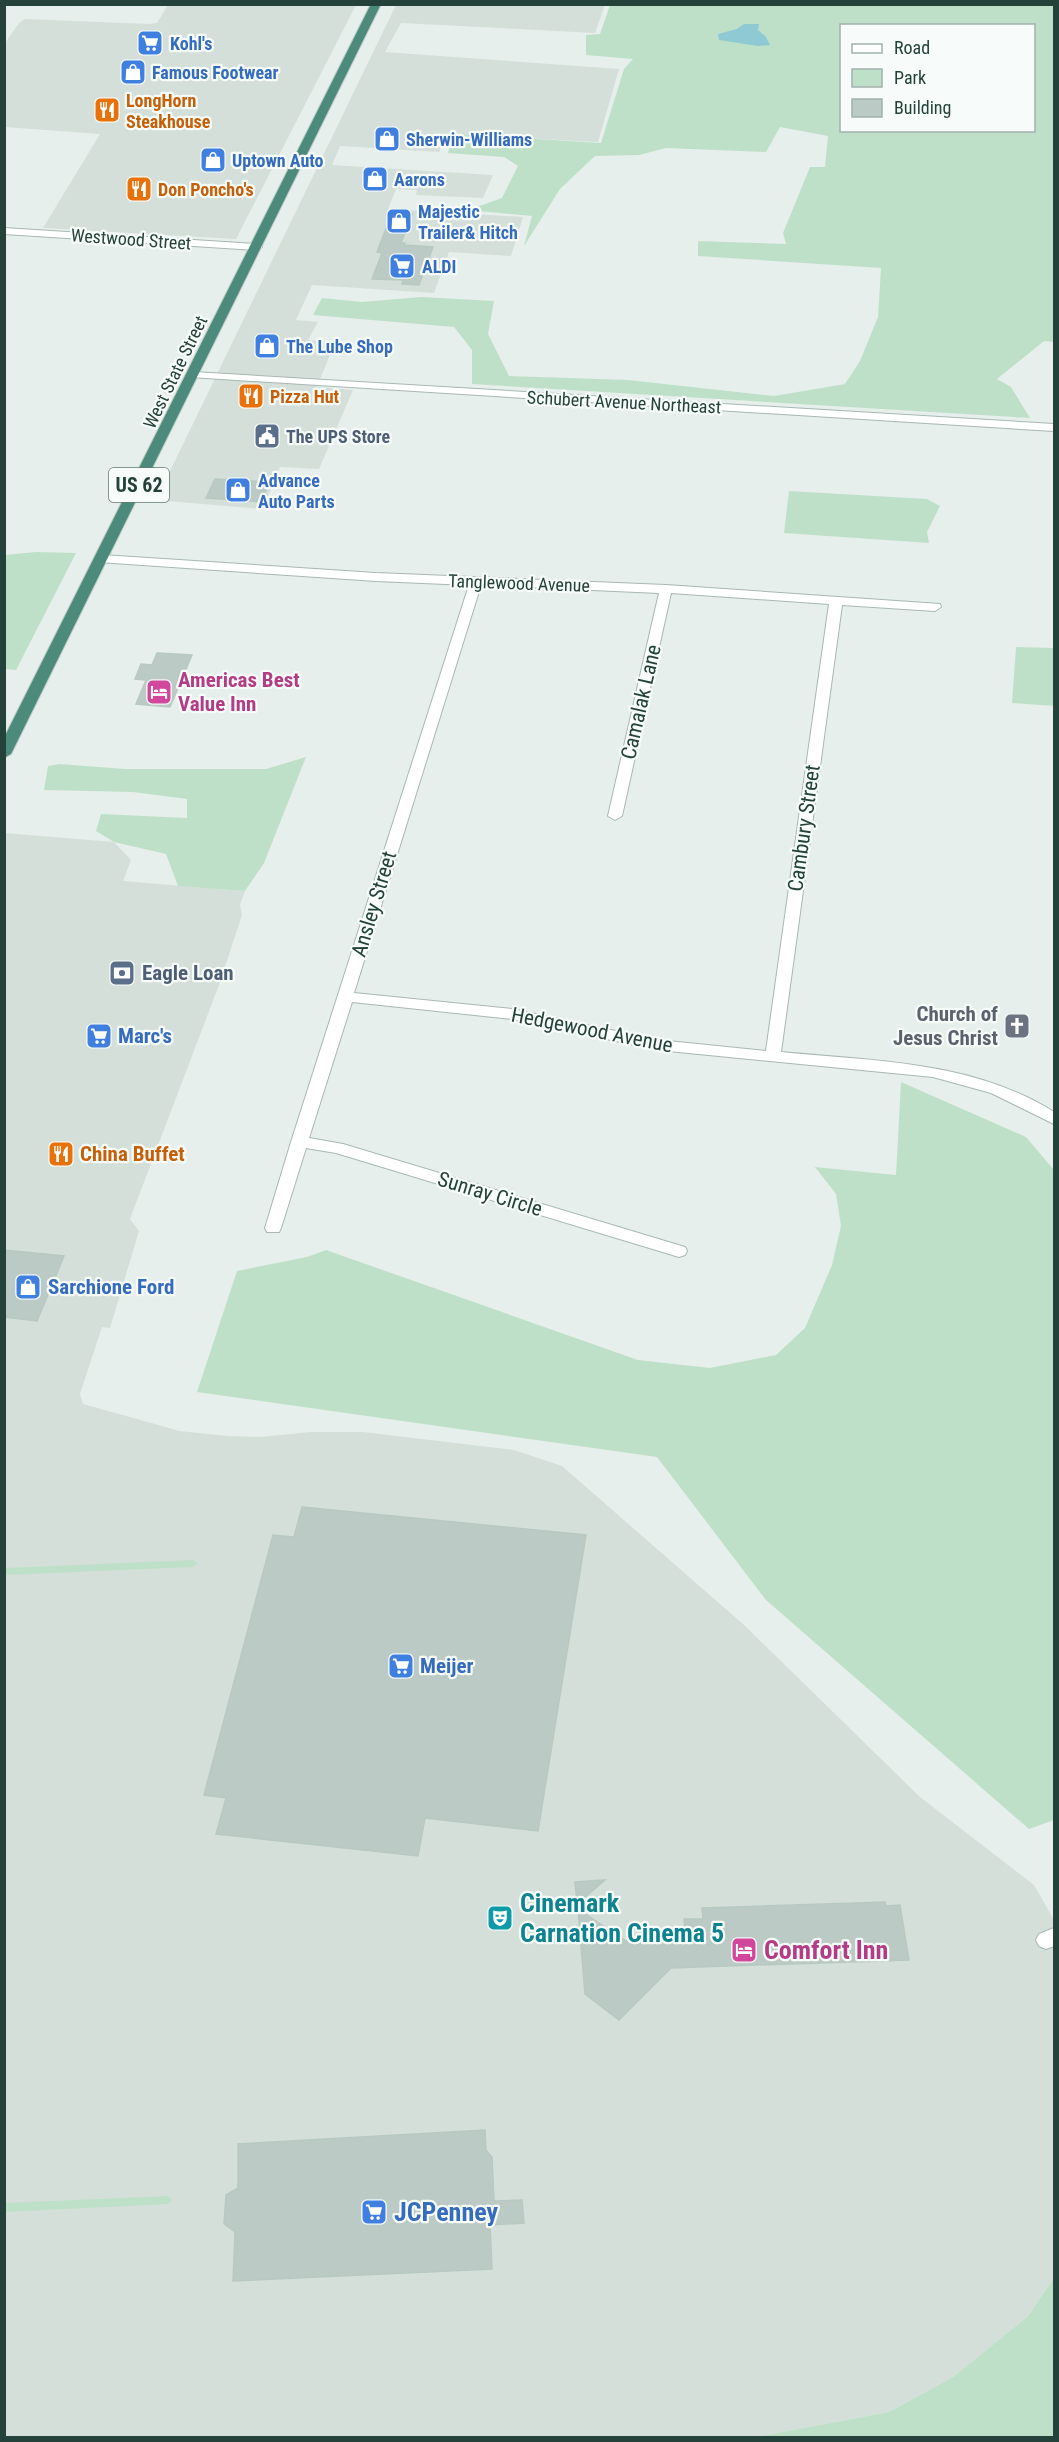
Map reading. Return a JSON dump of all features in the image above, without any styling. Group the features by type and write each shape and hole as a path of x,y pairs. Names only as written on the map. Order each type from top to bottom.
{"highway":[{"name":"West State Street","path":"4,754 257,248 376,4"}],"street":[{"name":"Westwood Street","path":"4,231 257,248"},
{"name":"Schubert Avenue Northeast","path":"194,375 1054,428"},
{"name":"Tanglewood Avenue","path":"102,559 476,582 666,588 936,607"},
{"name":"Ansley Street","path":"273,1228 476,582"},
{"name":"Camalak Lane","path":"615,816 666,588"},
{"name":"Cambury Street","path":"773,1055 836,600"},
{"name":"Hedgewood Avenue","path":"345,997 500,1013 634,1041 933,1072 968,1080 1013,1095 1054,1119"},
{"name":"Sunray Circle","path":"299,1142 337,1148 680,1251"}],"shaded area":[{"path":"168,5 356,5 236,239 43,228 100,134 5,127 5,43 19,23 25,19 149,24 157,23"},
{"path":"396,5 605,5 595,33 401,23 385,52 619,69 598,142 448,134 439,152 340,146 332,165 493,175 483,198 416,195 417,190 396,189 388,209 523,217 511,256 449,252 434,293 312,285 296,320 318,322 308,340 335,342 317,387 353,390 319,469 280,467 263,509 156,500"},
{"path":"4,833 114,842 131,860 123,881 245,891 240,905 242,915 219,985 130,1219 139,1231 110,1328 102,1327 80,1394 83,1404 180,1431 261,1437 310,1432 363,1432 514,1450 562,1466 744,1625 920,1797 1034,1885 1054,1920 1054,2278 1028,2316 953,2377 889,2412 756,2437 5,2437"}],"green space":[{"path":"610,5 1054,5 1054,342 1044,341 997,379 1011,387 1030,418 472,384 472,350 454,327 313,315 322,298 362,302 421,297 494,301 488,334 509,376 628,380 774,396 845,384 860,361 878,317 881,268 698,256 698,241 786,244 783,233 810,167 825,167 828,136 780,127 766,152 666,148 639,155 595,156 560,189 524,246 532,216 468,210 502,198 518,166 504,157 448,153 454,134 601,143 624,69 633,59 586,55 586,35 600,34"},
{"path":"789,491 927,499 940,506 927,532 929,543 784,533"},
{"path":"36,552 76,553 16,670 5,669 5,555"},
{"path":"1016,647 1054,648 1054,706 1012,703"},
{"path":"306,757 264,863 245,891 178,886 166,854 114,842 96,831 101,814 187,818 187,799 133,792 44,790 48,766 59,764 125,769 266,769"},
{"path":"901,1082 1026,1137 1054,1170 1054,1820 1029,1829 766,1600 657,1457 197,1392 237,1271 307,1257 326,1250 638,1360 710,1368 776,1355 805,1328 832,1265 841,1226 836,1194 815,1167 896,1175"},
{"path":"194,1560 197,1564 192,1567 5,1575 5,1568"},
{"path":"168,2196 172,2200 169,2204 5,2212 5,2203"},
{"path":"1054,2278 1054,2437 756,2437 889,2412 953,2377 1028,2316"}],"water":[{"path":"744,24 759,24 758,30 766,37 770,45 758,46 719,40 718,34 737,29"}],"building":[{"name":"ALDI","path":"392,213 412,214 401,243 433,247 419,285 402,284 403,280 372,279 382,253 377,252"},
{"name":"Advance Auto Parts","path":"215,479 269,482 262,502 206,498"},
{"name":"Americas Best Value Inn","path":"157,653 192,655 170,707 136,704 146,680 135,679 141,664 152,665"},
{"name":"Sarchione Ford","path":"4,1250 64,1256 37,1321 4,1317"},
{"name":"Meijer","path":"302,1507 586,1535 538,1831 425,1818 418,1856 216,1834 226,1798 204,1795 273,1535 294,1537"},
{"path":"605,1880 577,1904 575,1882"},
{"name":"Comfort Inn","path":"885,1902 886,1906 900,1905 909,1960 671,1968 619,2020 585,1994 578,1909 626,1941 686,1939 684,1919 703,1919 702,1908"},
{"name":"JCPenney","path":"485,2130 486,2150 492,2157 494,2201 522,2200 524,2223 490,2225 492,2269 233,2281 235,2232 224,2224 226,2195 238,2188 238,2144"}],"place":[{"name":"Kohl's","path":"150,43"},
{"name":"Famous Footwear","path":"133,72"},
{"name":"LongHorn Steakhouse","path":"107,110"},
{"name":"Sherwin-Williams","path":"387,139"},
{"name":"Uptown Auto","path":"213,160"},
{"name":"Aarons","path":"375,179"},
{"name":"Don Poncho's","path":"139,189"},
{"name":"Majestic Trailer& Hitch","path":"399,221"},
{"name":"ALDI","path":"402,266"},
{"name":"The Lube Shop","path":"267,346"},
{"name":"Pizza Hut","path":"251,396"},
{"name":"The UPS Store","path":"267,436"},
{"name":"Advance Auto Parts","path":"238,490"},
{"name":"Americas Best Value Inn","path":"159,692"},
{"name":"Eagle Loan","path":"122,973"},
{"name":"Church of Jesus Christ","path":"1017,1026"},
{"name":"Marc's","path":"99,1036"},
{"name":"China Buffet","path":"61,1154"},
{"name":"Sarchione Ford","path":"28,1287"},
{"name":"Meijer","path":"401,1666"},
{"name":"Cinemark Carnation Cinema 5","path":"500,1918"},
{"name":"Comfort Inn","path":"744,1950"},
{"name":"JCPenney","path":"374,2212"}]}
